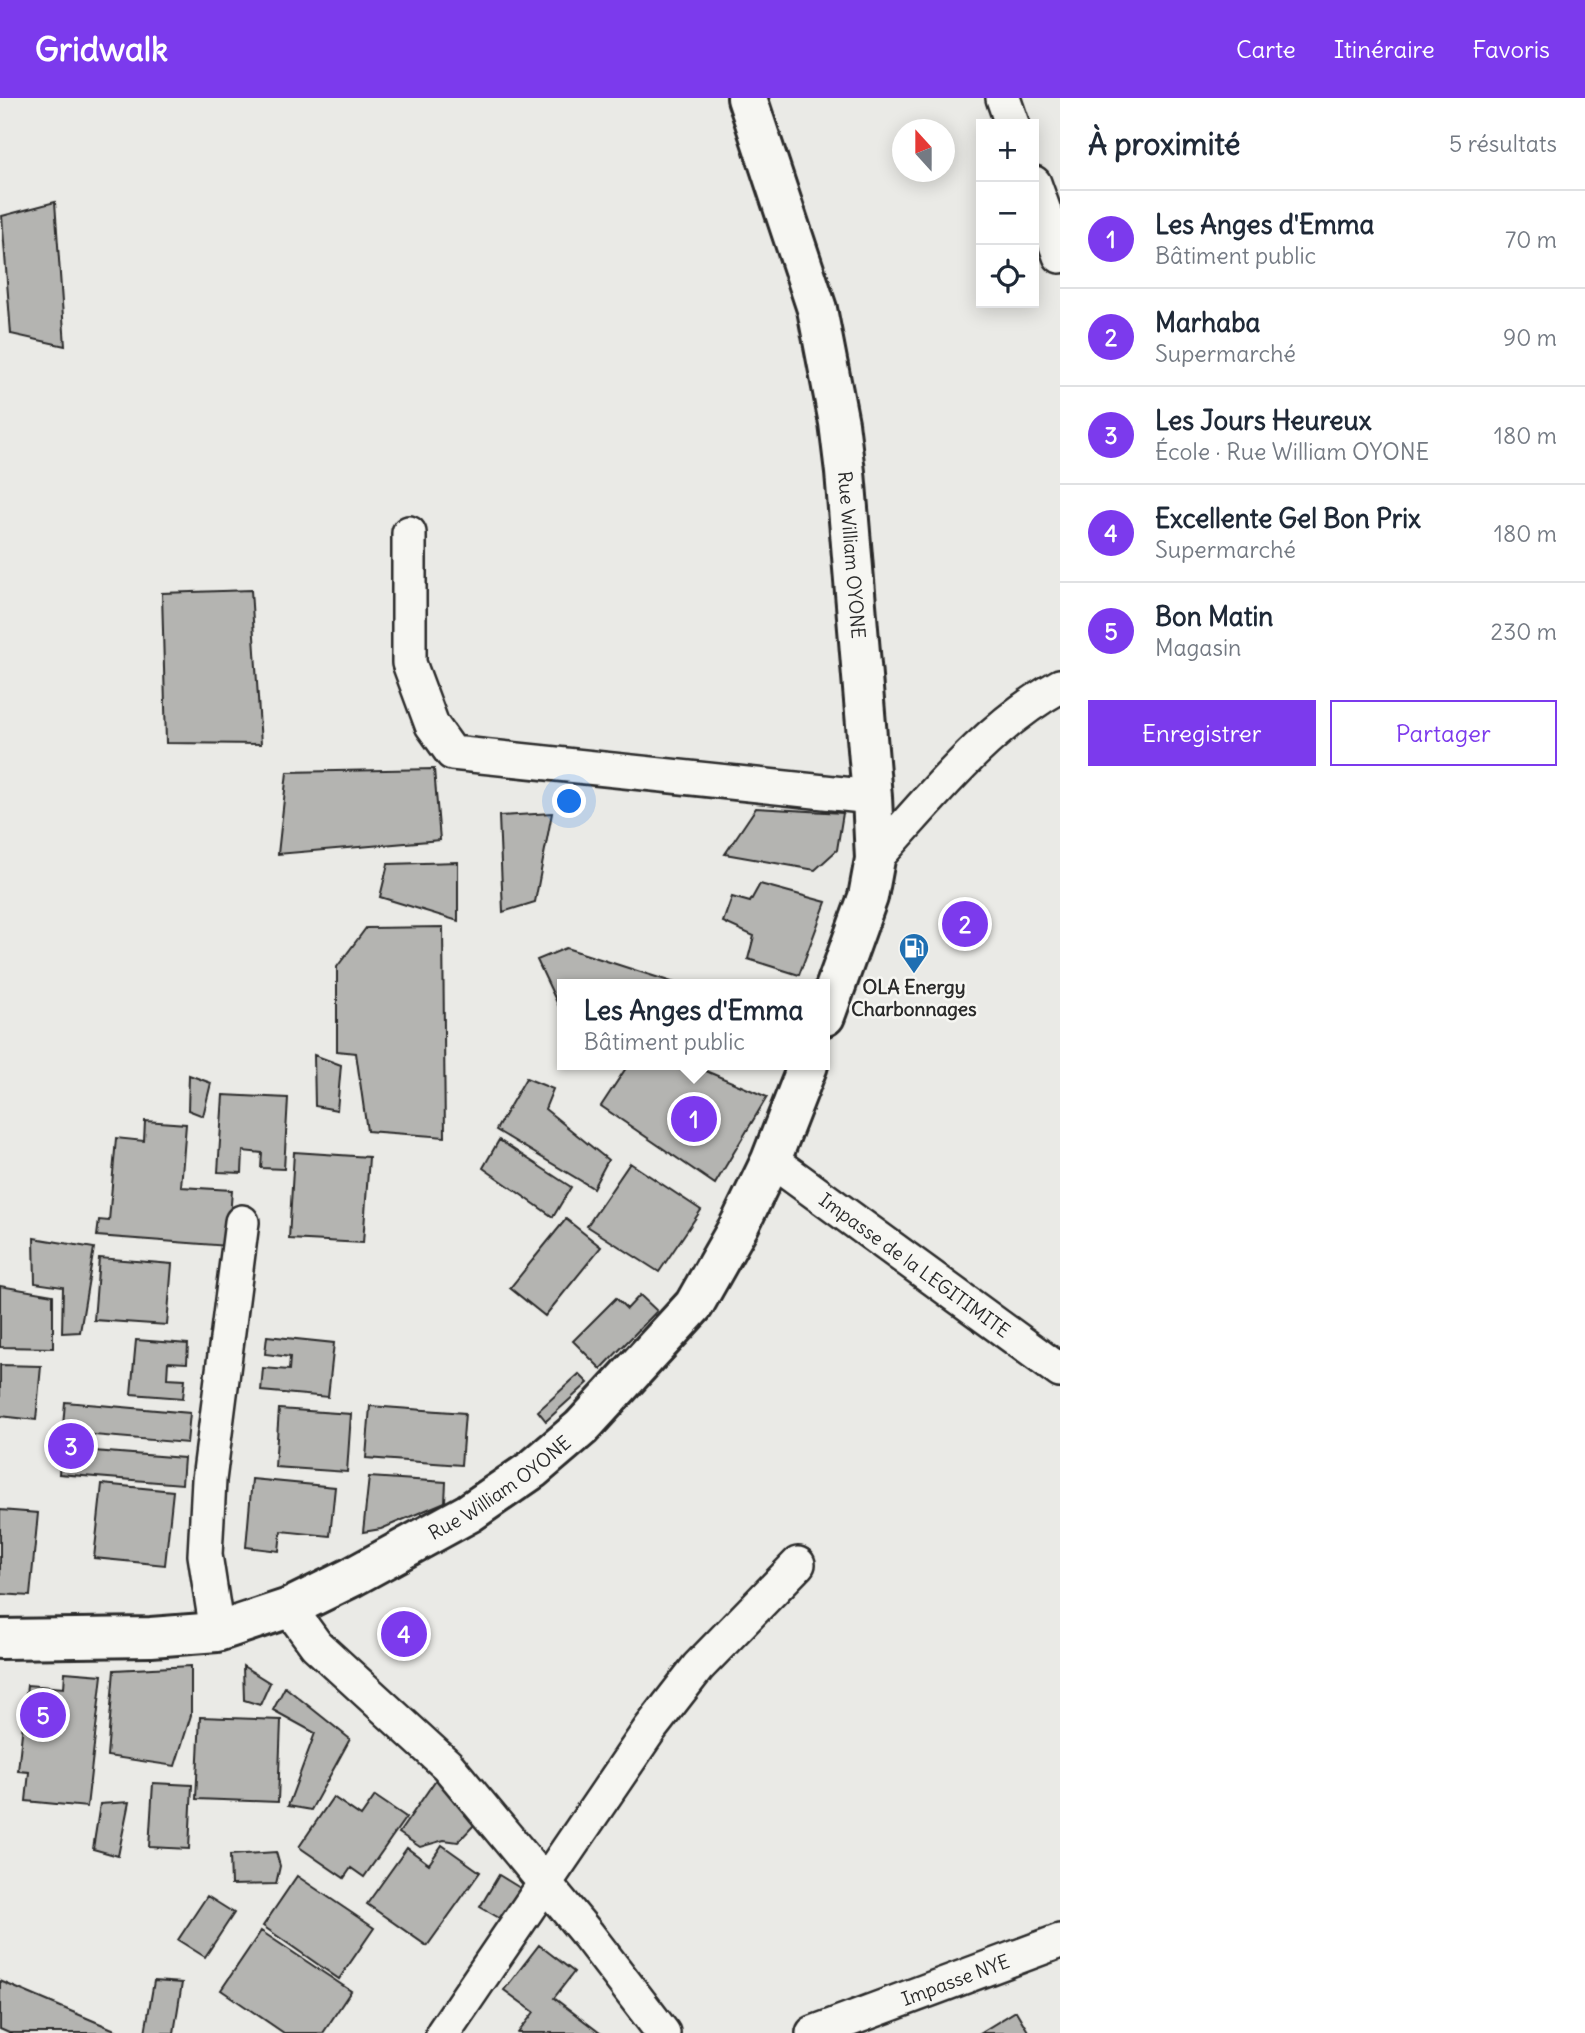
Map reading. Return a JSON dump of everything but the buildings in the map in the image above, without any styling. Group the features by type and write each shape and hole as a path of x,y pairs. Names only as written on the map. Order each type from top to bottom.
{"street":[{"name":"Rue William OYONE","path":"747,98 817,309 839,423 872,797 875,859 867,897 830,1002"},
{"path":"1003,98 1010,119"},
{"path":"1039,197 1060,256"},
{"path":"409,533 408,663 432,725 452,753 872,797"},
{"path":"875,859 974,752 1041,697 1060,687"},
{"name":"Rue William OYONE","path":"0,1639 151,1637 216,1632 289,1608 352,1577 468,1513 533,1469 581,1428 694,1305 740,1224 771,1160 806,1070"},
{"name":"Impasse de la LEGITIMITE","path":"771,1160 1060,1371"},
{"path":"216,1632 205,1555 209,1493 242,1222"},
{"path":"443,2033 650,1729 698,1667 798,1564"},
{"path":"289,1608 316,1645 447,1765 544,1882 663,2033"},
{"name":"Impasse NYE","path":"813,2033 1060,1941"}],"place":[{"name":"Marhaba","path":"965,924"},
{"name":"OLA Energy Charbonnages","path":"914,975"},
{"name":"Les Anges d'Emma","path":"694,1119"},
{"name":"Les Jours Heureux","path":"71,1446"},
{"name":"Excellente Gel Bon Prix","path":"404,1634"},
{"name":"Bon Matin","path":"43,1715"}]}
